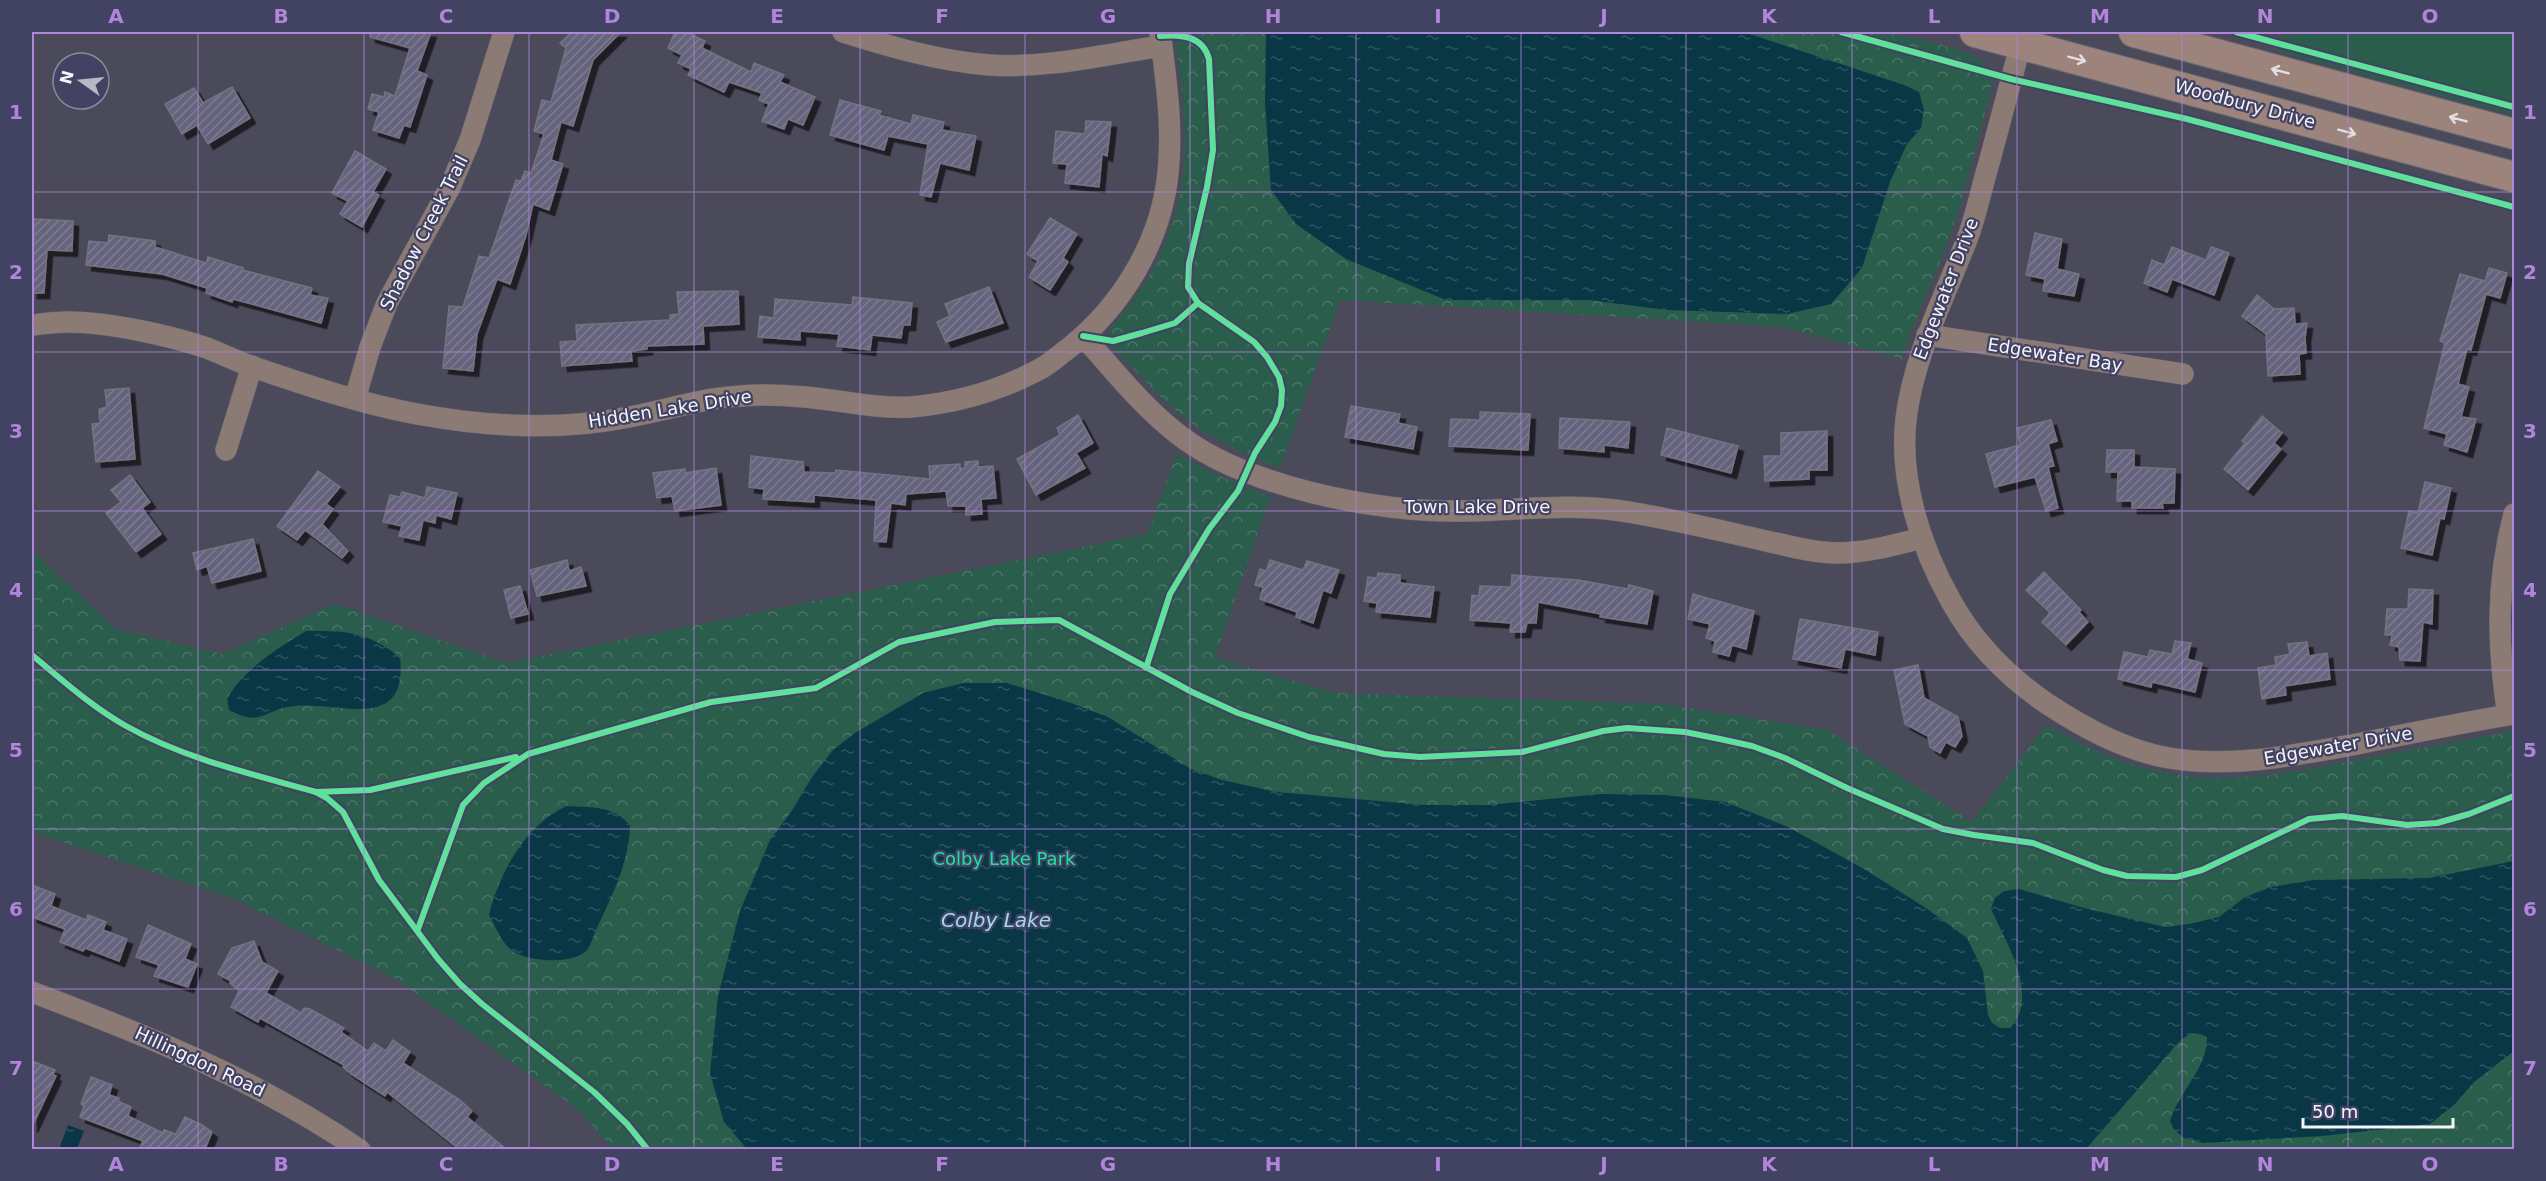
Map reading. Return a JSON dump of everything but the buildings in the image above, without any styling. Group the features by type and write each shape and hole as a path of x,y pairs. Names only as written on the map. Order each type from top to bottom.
{"main road":[{"name":"Woodbury Drive","path":"1975,32 2023,38 2514,177"},
{"path":"2134,32 2514,134"}],"street":[{"name":"Shadow Creek Trail","path":"355,399 370,347 387,303 450,187 470,140 504,32"},
{"path":"843,32 943,60 991,65 1050,63 1161,39"},
{"name":"Edgewater Drive","path":"2023,38 1970,230 1927,335 1914,376 1906,421 1906,466 1922,538 1937,577 1959,617 1990,657 2028,690 2073,721 2120,745 2169,758 2214,761 2271,760 2511,714"},
{"name":"Hidden Lake Drive","path":"32,325 68,321 127,328 205,347 252,366 355,399 447,419 520,426 574,424 627,417 722,397 760,394 805,396 909,407 954,401 999,388 1044,368 1083,336 1113,304 1130,281 1147,250 1160,216 1168,177 1171,134 1161,39"},
{"name":"Edgewater Bay","path":"1927,335 2183,374"},
{"name":"Town Lake Drive","path":"1083,336 1144,403 1175,432 1209,454 1247,472 1309,491 1372,505 1417,511 1567,507 1654,515 1802,549 1835,553 1868,551 1922,538"},
{"path":"226,450 252,366"},
{"path":"2511,714 2500,668 2498,627 2500,585 2514,514"},
{"name":"Hillingdon Road","path":"32,992 147,1036 217,1067 289,1105 360,1149"}],"green space":[{"path":"1174,32 1886,32 1967,53 1984,64 1988,70 1991,90 1953,225 1902,359 1784,327 1340,300 1280,468 1217,439 1184,417 1122,357 1110,337 1109,332 1143,287 1163,248 1181,188 1185,129"},
{"path":"2284,32 2514,32 2514,115 2279,52"},
{"name":"Colby Lake Park","path":"1177,453 1212,473 1270,497 1215,658 1336,693 1662,704 1827,730 1972,822 2046,725 2088,747 2147,769 2213,778 2288,773 2514,731 2514,1149 613,1149 580,1111 394,978 237,900 32,832 32,550 115,629 221,654 335,604 507,663 1147,534"}],"water":[{"path":"1266,32 1744,32 1904,85 1919,92 1924,110 1921,128 1907,144 1890,182 1862,268 1831,304 1787,314 1666,310 1589,300 1446,300 1346,259 1296,224 1271,190 1265,104"},
{"path":"306,631 356,634 388,648 400,657 400,681 394,696 383,705 368,708 295,706 257,717 241,715 229,710 227,699 251,669"},
{"name":"Colby Lake","path":"963,683 1007,683 1068,702 1108,717 1191,769 1222,780 1277,792 1424,805 1488,805 1600,794 1665,795 1725,802 1788,827 1864,869 1926,908 1967,938 1983,971 1988,1015 1992,1023 2000,1028 2010,1028 2019,1015 2022,1000 2017,969 1991,909 1995,898 2004,891 2019,889 2084,908 2165,927 2219,917 2245,897 2271,887 2314,880 2429,878 2514,861 2514,1051 2474,1082 2455,1104 2430,1124 2322,1136 2203,1143 2184,1138 2174,1130 2170,1121 2179,1100 2203,1059 2207,1037 2194,1034 2177,1044 2086,1149 747,1149 724,1122 710,1073 718,996 740,911 770,840 833,750 855,733 923,693"},
{"path":"567,806 602,809 623,819 630,825 627,853 614,892 586,951 560,960 527,957 507,946 489,915 500,883 527,837 539,824"},
{"path":"68,1125 84,1131 77,1149 59,1149"}],"cycle path":[{"path":"1841,32 2011,79 2187,119 2514,207"},
{"path":"2236,32 2514,107"},
{"path":"1146,668 1170,594 1209,529 1238,491 1255,453 1275,422 1281,406 1282,390 1279,377 1267,357 1254,342 1198,303 1188,287 1189,264 1213,150 1209,59 1202,45 1190,38 1160,36"},
{"path":"1083,336 1113,341 1142,333 1175,323 1198,303"},
{"path":"418,929 463,805 484,783 528,754 711,702 816,688 899,642 995,622 1059,620 1192,692 1238,713 1309,737 1384,754 1420,757 1522,752 1603,731 1627,728 1685,732 1752,746 1785,758 1847,788 1943,829 2033,843 2103,870 2127,876 2176,877 2202,870 2309,819 2342,816 2407,825 2437,823 2469,814 2514,796"},
{"path":"32,655 101,710 148,738 195,757 316,792 327,798 343,812 379,880 438,959 460,984 594,1092 627,1124 648,1150"},
{"path":"316,792 370,790 516,757"}]}
